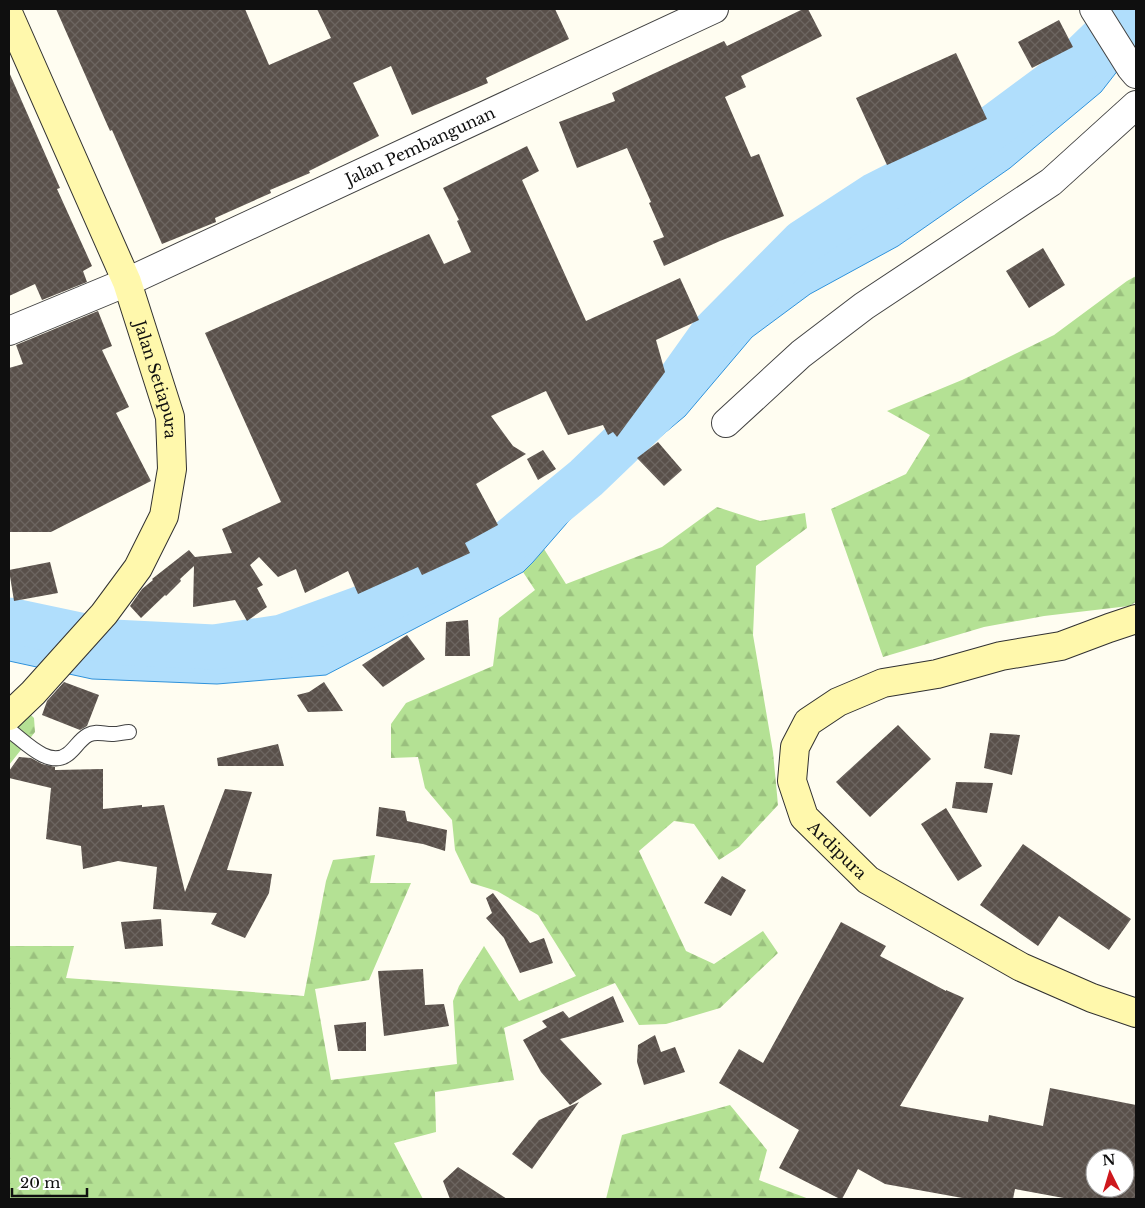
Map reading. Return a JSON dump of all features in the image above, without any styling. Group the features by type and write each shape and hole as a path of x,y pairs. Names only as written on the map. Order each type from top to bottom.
{"street":[{"name":"Jalan Pembangunan","path":"9,331 127,282 714,9"},
{"path":"1095,10 1134,71"},
{"name":"Jalan Setiapura","path":"9,15 127,282 170,417 172,469 164,516 138,568 104,614 33,693 9,716"},
{"path":"726,423 801,354 864,306 1051,182 1136,105"},
{"name":"Ardipura","path":"1136,619 1061,646 1001,656 937,674 883,683 838,702 808,722 795,747 792,781 804,817 868,880 1021,967 1092,998 1136,1013"}],"lane":[{"path":"9,730 42,755 56,759 67,756 78,742 89,734 98,732 112,734 130,732"}],"green space":[{"path":"1136,276 1136,602 1129,606 1044,616 984,627 883,657 831,509 906,474 930,435 887,411 962,380 1054,335"},
{"path":"717,507 760,521 805,513 807,528 756,566 753,635 773,752 778,805 739,847 719,860 694,824 674,821 639,851 686,951 714,964 763,931 778,953 720,1008 666,1024 639,1025 615,983 504,1028 514,1080 435,1092 436,1132 394,1143 423,1199 9,1199 9,946 74,946 66,978 304,996 326,881 333,860 375,855 370,883 411,883 369,980 315,989 331,1080 457,1064 453,1001 459,986 484,946 519,1001 576,976 538,915 497,891 471,883 455,850 452,820 425,788 418,757 391,758 391,724 406,703 493,666 499,618 535,590 523,572 544,549 566,584 662,547"},
{"path":"23,707 34,718 35,732 9,765 9,720"},
{"path":"730,1105 767,1150 759,1180 809,1199 606,1199 622,1135"}],"water":[{"path":"1133,9 1136,9 1136,47 1101,92 1010,168 898,246 810,294 752,337 685,416 593,493 523,572 326,675 217,684 92,679 9,661 9,631 57,642 229,652 361,630 454,587 521,541 565,504 675,399 734,323 776,279 837,238 973,154 1044,101 1095,51"}],"building":[{"path":"56,9 245,9 269,65 331,38 317,9 555,9 569,39 486,78 488,83 412,115 391,66 353,83 379,136 309,171 310,173 270,190 271,193 215,218 216,222 162,244"},
{"path":"803,9 808,9 822,36 741,76 746,87 725,97 751,157 759,154 784,216 720,241 664,266 653,241 664,237 627,148 577,168 559,122 615,101 612,93 724,41 727,46"},
{"path":"1059,20 1073,47 1032,68 1018,42"},
{"path":"956,53 987,119 887,165 856,98"},
{"path":"9,72 60,188 57,189 92,266 83,271 87,282 42,300 35,284 9,296"},
{"path":"527,146 539,171 522,180 586,321 680,278 699,320 656,340 665,372 617,437 613,432 608,435 603,425 568,435 546,391 491,416 513,446 526,454 476,484 498,525 465,543 470,553 422,575 418,567 358,594 348,571 305,593 296,569 278,577 259,557 250,565 263,585 257,588 267,607 247,621 235,600 193,607 194,566 166,596 141,618 130,606 152,579 189,550 195,557 232,553 222,529 281,502 205,333 429,234 444,264 471,252 457,221 459,220 443,188"},
{"path":"1043,248 1065,285 1029,308 1006,271"},
{"path":"98,311 112,346 102,350 129,407 116,413 151,481 51,532 9,532 9,368 23,364 16,345"},
{"path":"658,442 682,470 664,486 637,458"},
{"path":"543,450 556,469 538,480 527,459"},
{"path":"50,562 58,593 14,601 9,570"},
{"path":"468,620 470,656 445,656 446,622"},
{"path":"407,635 425,659 383,687 362,665"},
{"path":"64,682 99,695 87,726 80,730 42,715 47,701"},
{"path":"324,682 343,711 308,712 297,695 309,692"},
{"path":"898,725 931,759 870,817 836,782"},
{"path":"990,733 1020,735 1012,775 984,768"},
{"path":"278,744 284,766 218,766 217,758"},
{"path":"19,757 31,758 42,764 55,767 55,770 103,769 103,809 164,805 185,892 225,789 252,792 227,870 272,874 269,893 245,938 211,924 217,913 153,909 157,867 118,861 83,869 81,846 46,839 51,788 9,778 9,771"},
{"path":"956,782 993,783 987,813 952,808"},
{"path":"379,807 405,811 407,821 447,830 445,851 423,844 376,836"},
{"path":"946,808 982,866 958,881 921,824"},
{"path":"1023,844 1131,919 1109,950 1059,916 1038,946 980,905"},
{"path":"722,876 746,890 731,916 704,903"},
{"path":"493,893 530,943 544,938 553,963 520,973 504,938 486,918 492,913 486,898"},
{"path":"161,919 163,946 125,949 121,922"},
{"path":"841,922 886,946 880,956 946,991 964,998 900,1106 988,1122 989,1115 1043,1126 1050,1088 1136,1105 1136,1199 1069,1199 1015,1189 1013,1199 968,1199 885,1184 858,1169 842,1199 840,1199 779,1168 799,1130 719,1083 739,1049 763,1063"},
{"path":"423,969 425,1005 444,1004 449,1026 384,1036 378,971"},
{"path":"613,996 624,1022 560,1039 602,1084 570,1105 541,1072 523,1040 547,1027 542,1021 563,1011 569,1018"},
{"path":"366,1022 366,1051 338,1051 334,1025"},
{"path":"655,1035 661,1052 675,1047 685,1072 644,1085 637,1062 638,1045"},
{"path":"579,1102 532,1169 512,1154 539,1120"},
{"path":"458,1167 507,1199 450,1199 443,1181"}],"waterway":[{"path":"9,620 113,642 214,647 282,637 395,596 500,549 586,478 661,406 713,333 803,242 875,195 958,153 1066,73 1132,9"}]}
